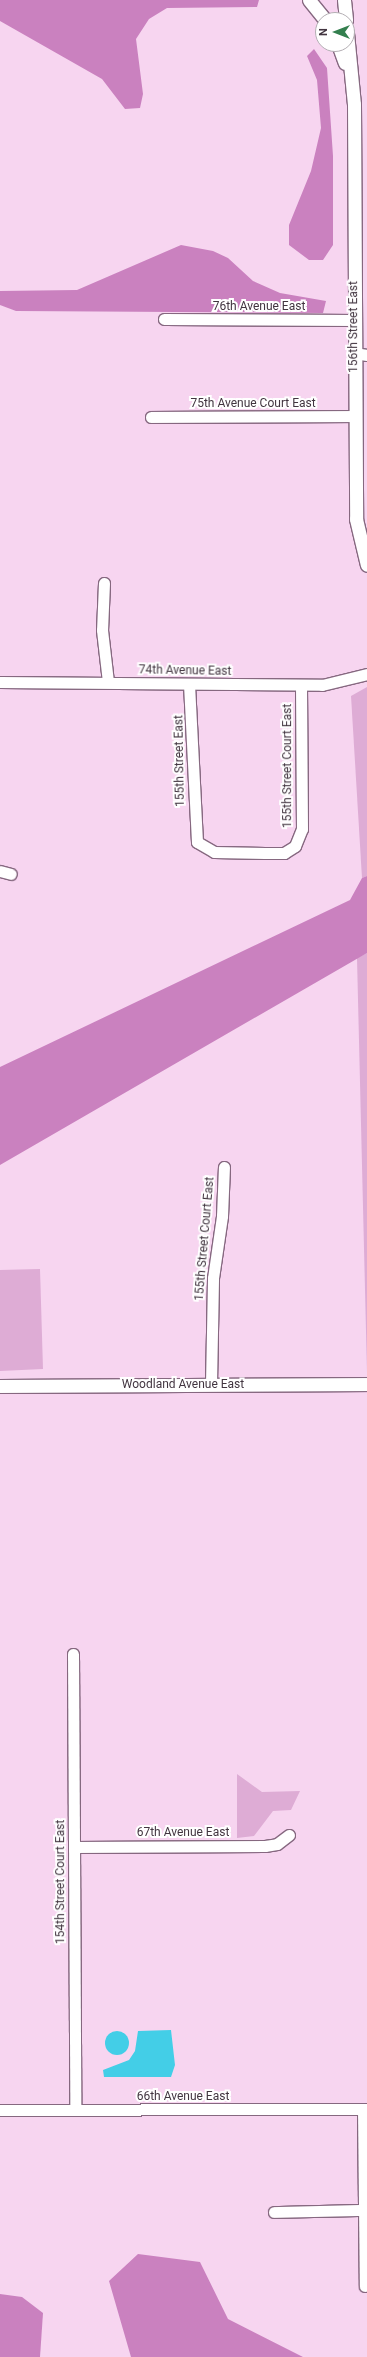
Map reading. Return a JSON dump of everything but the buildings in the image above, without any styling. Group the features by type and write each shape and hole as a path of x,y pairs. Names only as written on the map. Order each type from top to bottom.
{"street":[{"path":"309,0 319,12"},
{"path":"344,0 345,12"},
{"path":"341,52 353,88"},
{"path":"349,52 353,88"},
{"name":"156th Street East","path":"353,88 354,416 356,519 367,565"},
{"name":"76th Avenue East","path":"164,319 354,320"},
{"path":"354,353 367,355"},
{"name":"75th Avenue Court East","path":"151,417 354,416"},
{"path":"104,583 102,630 108,682"},
{"name":"74th Avenue East","path":"0,682 301,685 342,682 367,674"},
{"name":"155th Street East","path":"190,684 195,838 200,846 214,852 284,852 294,846"},
{"name":"155th Street Court East","path":"294,846 302,829 303,813 301,685"},
{"name":"155th Street Court East","path":"211,1384 213,1278 222,1216 224,1167"},
{"name":"Woodland Avenue East","path":"0,1386 367,1384"},
{"name":"154th Street Court East","path":"73,1654 75,2110"},
{"name":"67th Avenue East","path":"74,1847 265,1846 277,1844 289,1835"},
{"path":"365,2109 365,2286"},
{"name":"66th Avenue East","path":"0,2110 365,2109"},
{"path":"274,2212 364,2210"}],"shaded area":[{"path":"0,0 259,0 257,7 167,8 149,19 136,39 143,94 140,108 125,109 102,79 0,21"},
{"path":"314,49 327,68 333,156 333,245 323,260 309,260 289,245 289,225 311,171 321,128 317,80 307,56"},
{"path":"181,245 213,251 228,258 253,281 280,293 326,301 323,313 16,311 0,305 0,291 77,290"},
{"path":"367,687 367,876 362,878 351,696"},
{"path":"367,876 367,953 0,1165 0,1067 350,900 362,878"},
{"path":"367,953 367,1372 357,958"},
{"path":"40,1269 43,1369 0,1371 0,1270"},
{"path":"237,1774 262,1792 300,1791 291,1810 273,1811 254,1836 237,1838"},
{"path":"138,2254 200,2262 228,2319 303,2357 131,2357 109,2281"},
{"path":"0,2294 22,2297 43,2313 40,2357 0,2357"}],"water":[{"path":"171,2030 175,2065 171,2077 104,2077 103,2070 129,2060 135,2051 138,2031"},
{"path":"117,2031 126,2034 129,2043 126,2052 117,2055 108,2052 105,2043 108,2034"}]}
